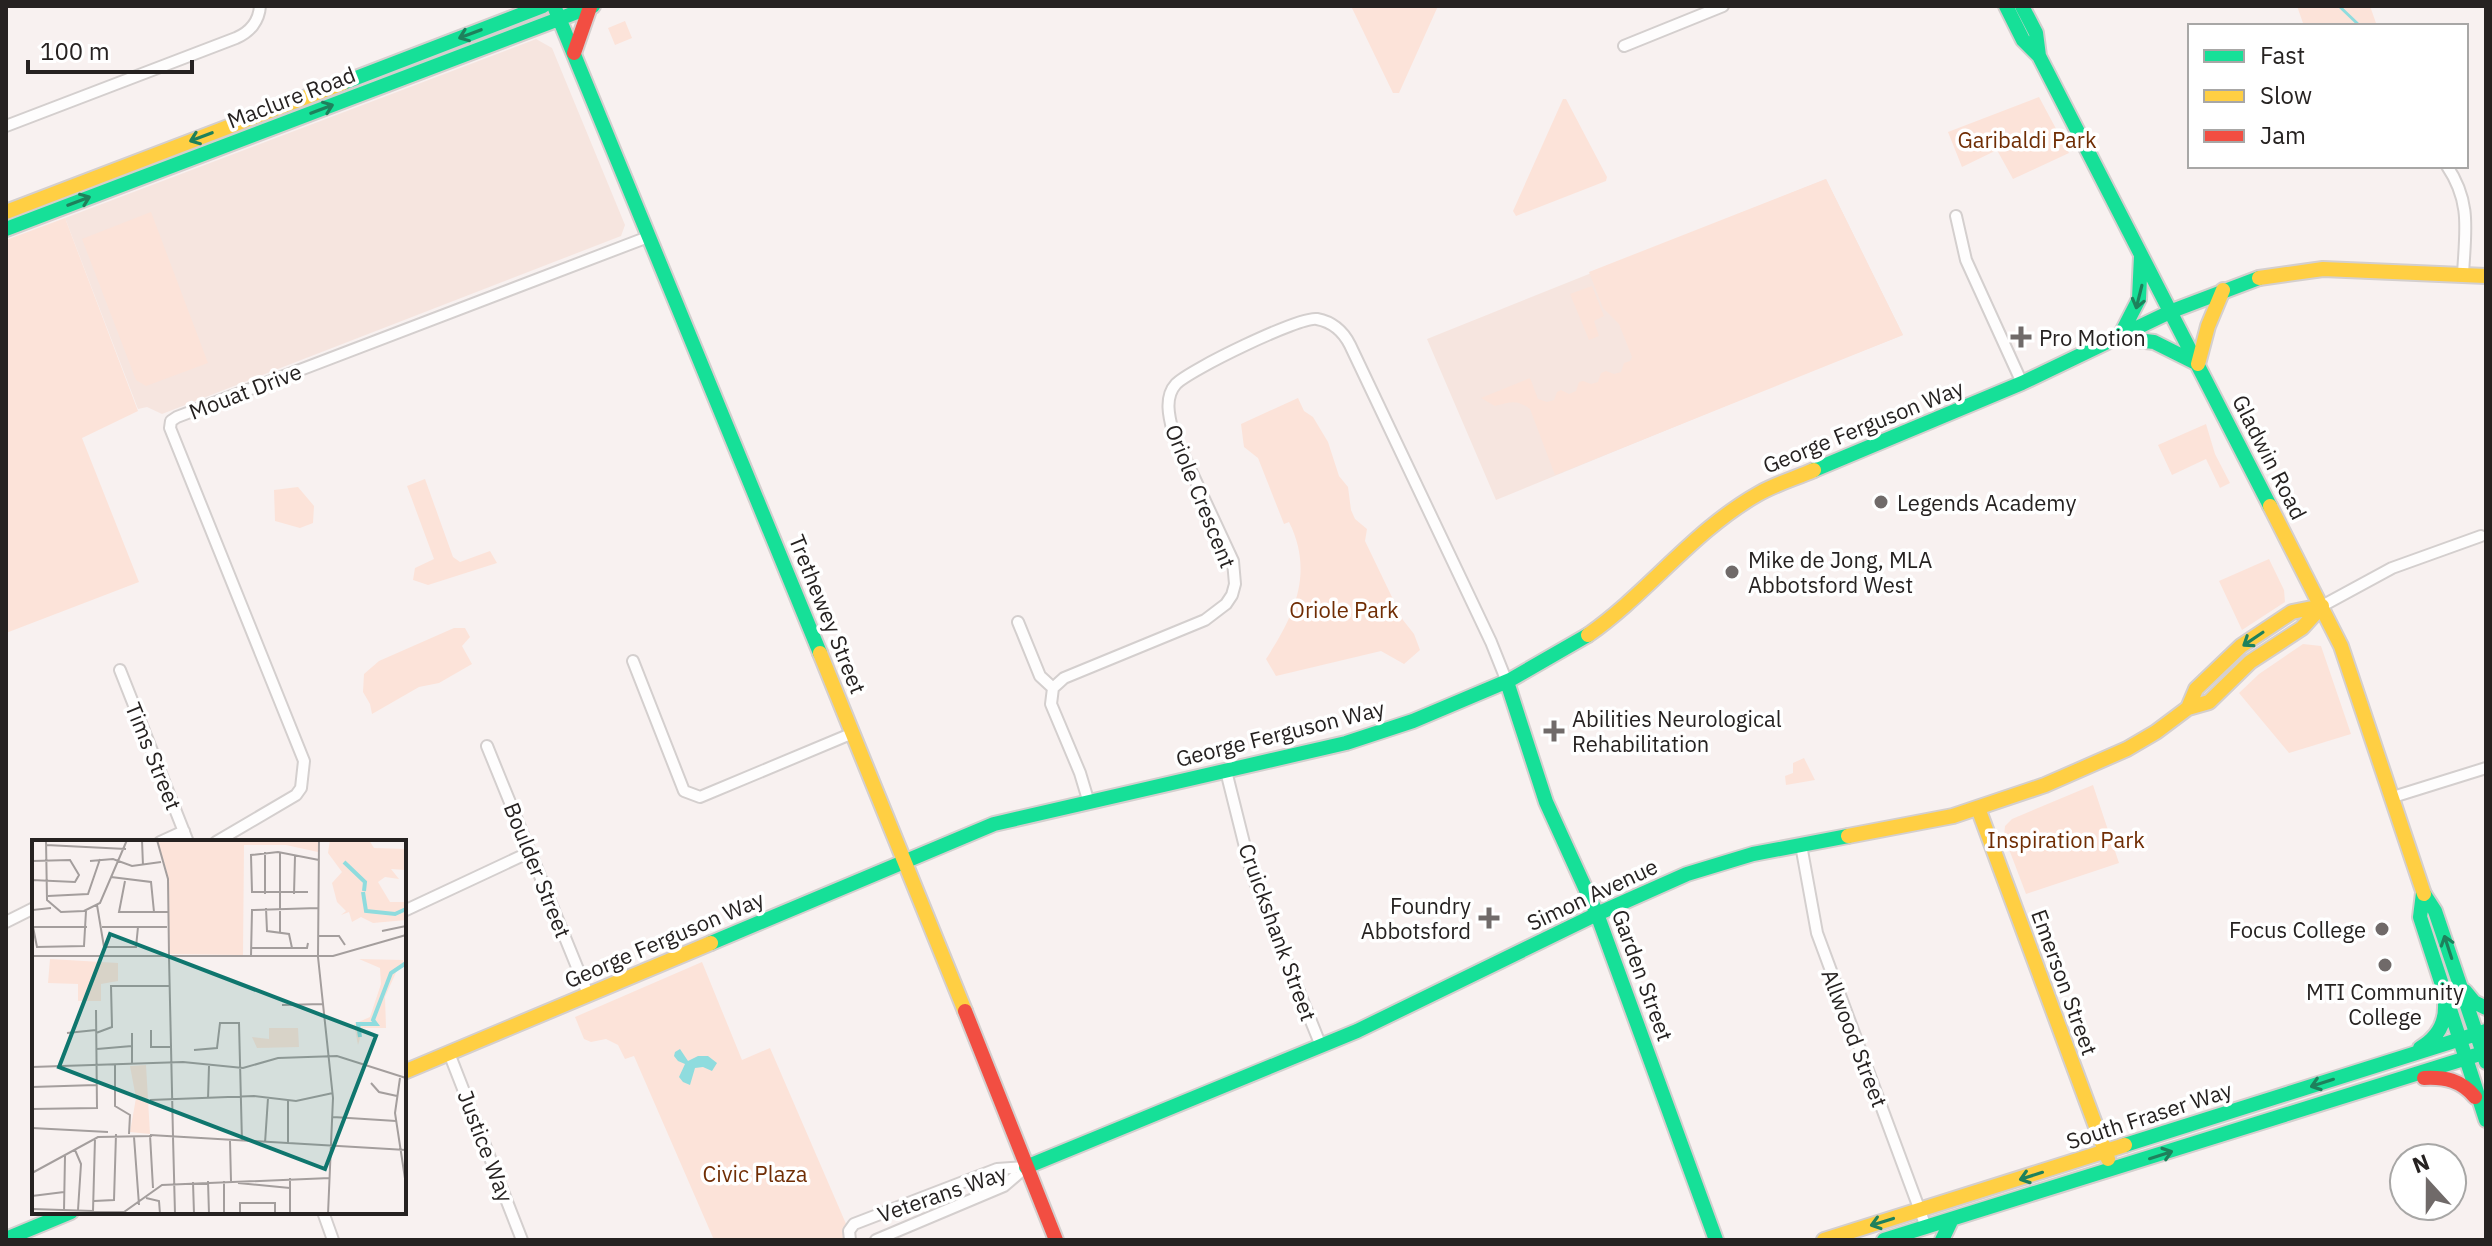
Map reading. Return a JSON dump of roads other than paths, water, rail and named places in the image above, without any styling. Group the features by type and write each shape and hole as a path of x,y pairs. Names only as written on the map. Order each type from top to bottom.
{"main road":[{"name":"Maclure Road","path":"6,212 543,6"},
{"name":"Maclure Road","path":"6,229 557,12 591,6"},
{"path":"574,53 591,6"},
{"name":"Gladwin Road","path":"2006,6 2023,40 2039,56 2341,646 2423,893 2435,911 2460,984 2481,1032 2485,1056"},
{"name":"Gladwin Road","path":"2022,6 2036,33 2039,56"},
{"name":"Trethewey Street","path":"557,12 906,861 1056,1240"},
{"path":"2141,252 2139,304 2119,338 2154,342 2198,364 2208,326 2223,290"},
{"name":"George Ferguson Way","path":"406,1071 994,824 1346,743 1507,682 1563,652 1602,624 1703,534 1759,493 2022,383 2223,290 2270,275 2323,269 2486,276"},
{"name":"Simon Avenue","path":"1026,1167 1321,1046 1597,914 1715,864 1753,854 1942,819 2045,785 2127,749 2188,708 2209,702 2250,662 2302,628 2322,606"},
{"name":"Garden Street","path":"1507,682 1546,802 1597,914 1716,1240"},
{"name":"Emerson Street","path":"1978,808 2112,1170"},
{"name":"Gladwin Road","path":"2423,893 2420,917 2486,1120"},
{"path":"2397,1059 2429,1043 2441,1029 2446,1014 2441,983"},
{"path":"2460,984 2474,1002 2486,1008"},
{"name":"South Fraser Way","path":"1824,1240 2481,1032"},
{"name":"South Fraser Way","path":"1884,1240 1928,1233 1952,1219 2466,1059 2485,1056"},
{"path":"2395,1081 2442,1077 2457,1080 2468,1087 2481,1105"},
{"path":"6,1239 66,1214"},
{"path":"1942,1240 1952,1219"}],"street":[{"path":"6,126 236,38 252,28 260,6"},
{"path":"1624,46 1723,6"},
{"path":"2448,168 2460,185 2466,214 2463,275"},
{"path":"1956,216 1966,260 2022,383"},
{"name":"Mouat Drive","path":"219,840 296,795 301,788 304,761 170,428 171,421 648,237"},
{"name":"Oriole Crescent","path":"1053,688 1064,678 1205,620 1226,604 1235,584 1233,561 1173,432 1167,411 1174,386 1208,364 1293,324 1314,318 1333,325 1344,334 1350,345 1507,682"},
{"path":"2322,606 2392,568 2481,536"},
{"path":"1018,622 1040,676 1053,688 1051,704 1089,803"},
{"path":"633,661 684,791 690,794 700,797 853,733"},
{"name":"Tims Street","path":"120,670 187,840"},
{"name":"Boulder Street","path":"487,746 588,994"},
{"path":"2393,797 2486,768"},
{"name":"Cruickshank Street","path":"1226,771 1252,875 1321,1046"},
{"path":"164,840 184,831"},
{"name":"Allwood Street","path":"1801,845 1817,933 1928,1233"},
{"path":"406,910 530,852"},
{"path":"6,922 32,909"},
{"name":"Justice Way","path":"449,1053 522,1240"},
{"name":"Veterans Way","path":"850,1240 849,1231 854,1224 997,1169 1026,1167"},
{"name":"Veterans Way","path":"876,1240 1004,1186 1026,1167"},
{"path":"324,1214 333,1240"}],"water":[{"path":"680,1049 688,1061 698,1056 708,1056 717,1063 712,1071 695,1068 690,1085 679,1077 685,1064 674,1056"}],"waterway":[{"path":"2339,6 2358,24"}],"place":[{"name":"Pro Motion","path":"2021,337"},
{"name":"Legends Academy","path":"1881,502"},
{"name":"Mike de Jong, MLA Abbotsford West","path":"1732,572"},
{"name":"Abilities Neurological Rehabilitation","path":"1554,731"},
{"name":"Foundry Abbotsford","path":"1489,918"},
{"name":"Focus College","path":"2382,929"},
{"name":"MTI Community College","path":"2385,965"}],"park label":[{"name":"Garibaldi Park","path":"2027,139"},
{"name":"Oriole Park","path":"1344,609"},
{"name":"Inspiration Park","path":"2066,839"},
{"name":"Civic Plaza","path":"755,1173"}]}
